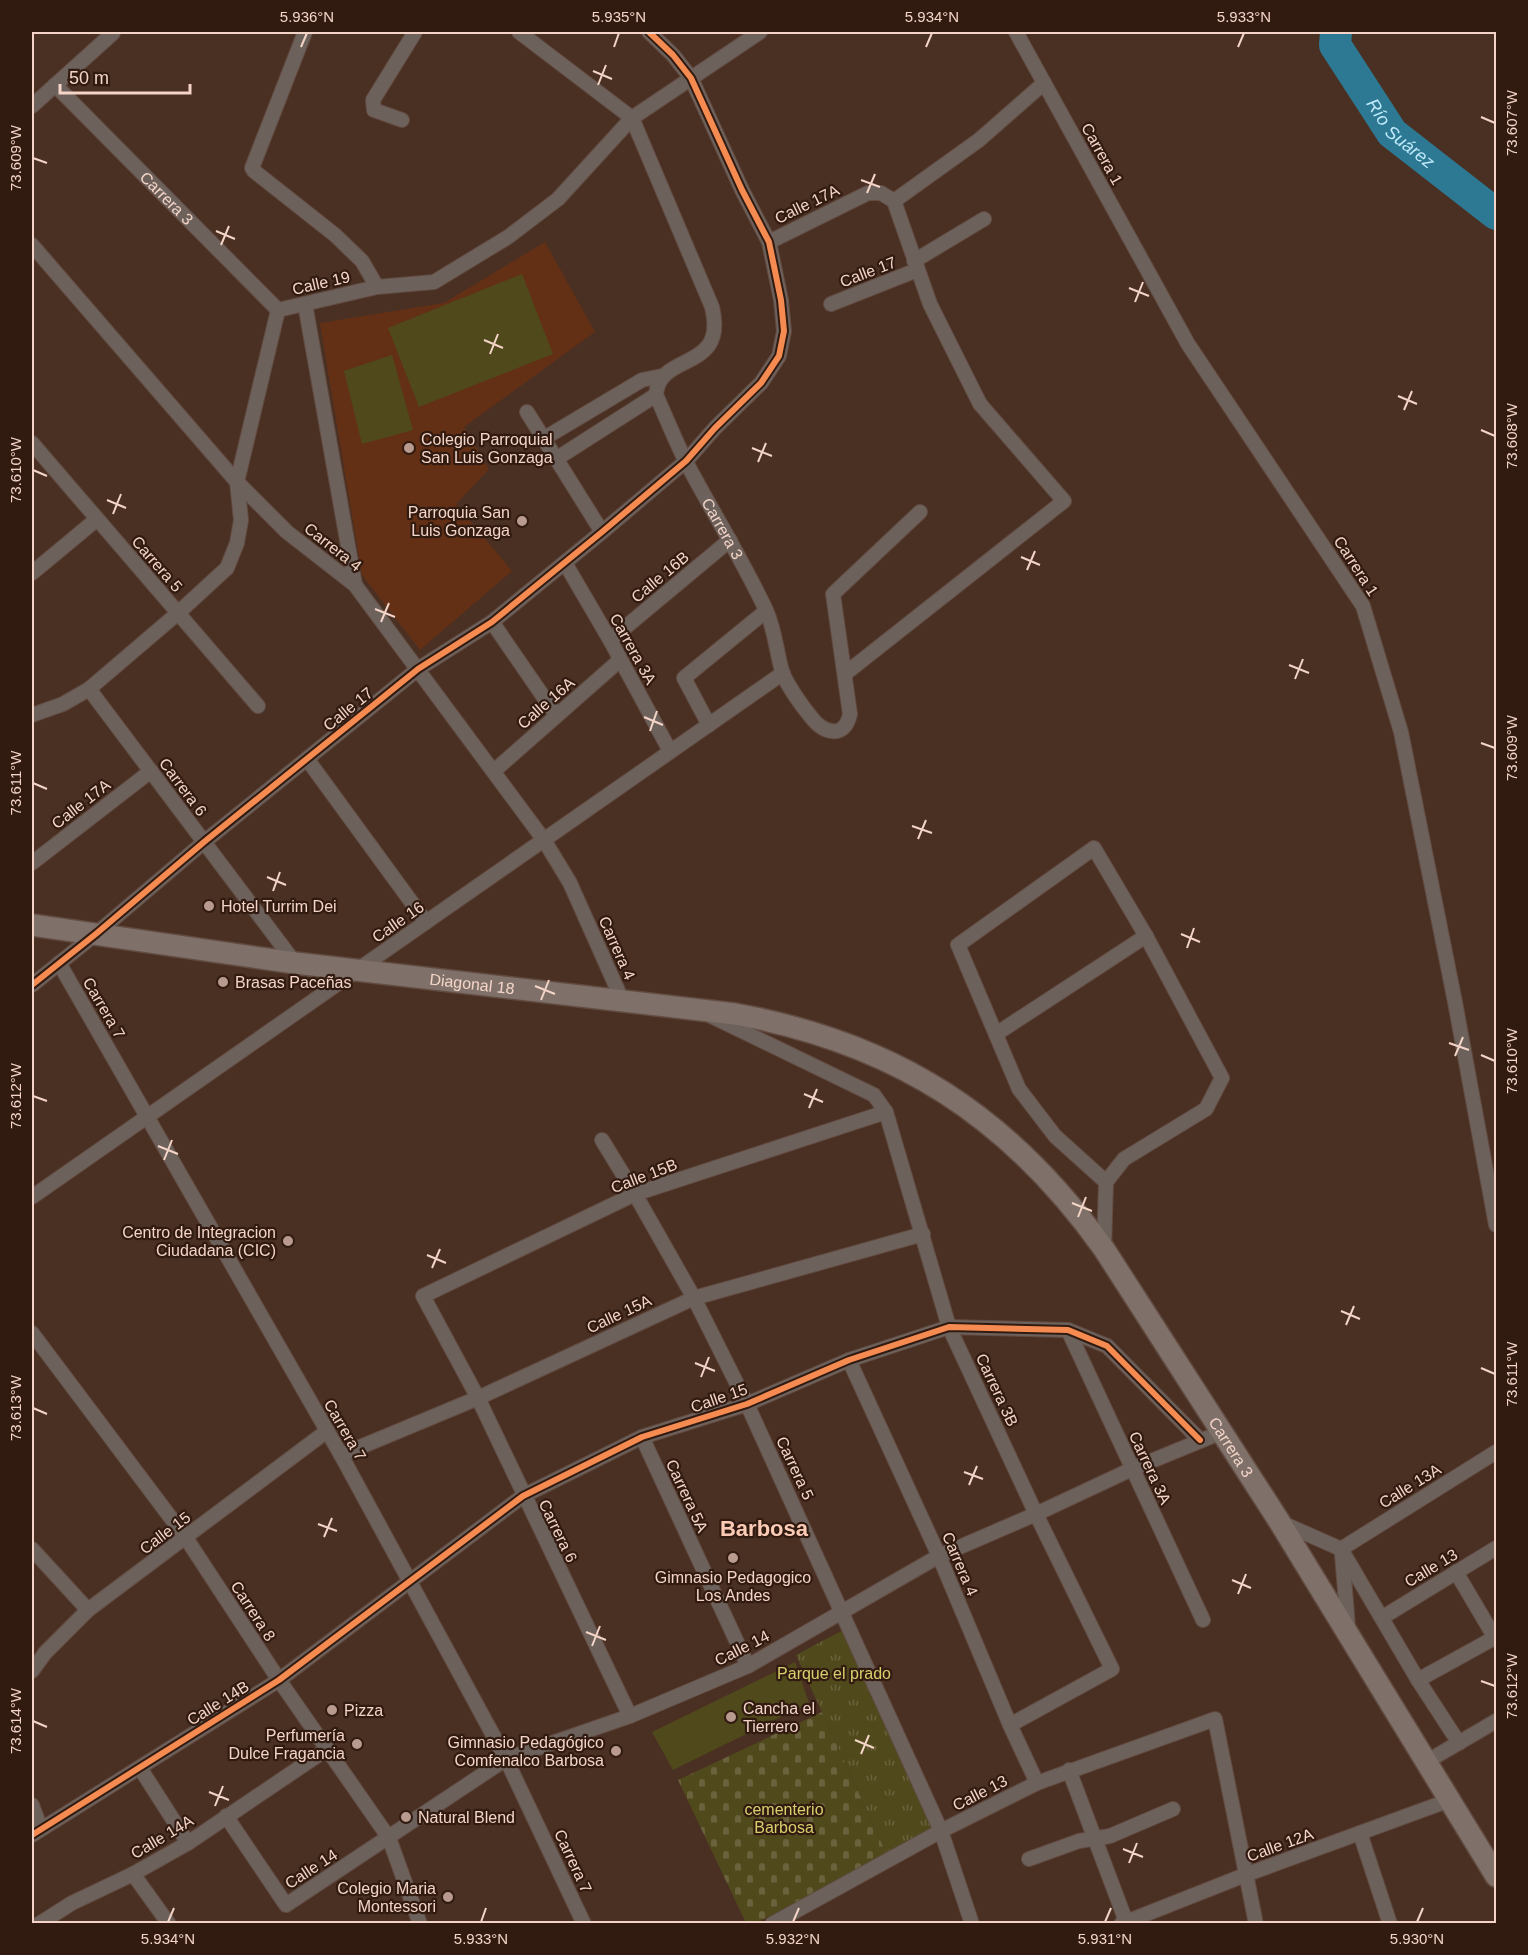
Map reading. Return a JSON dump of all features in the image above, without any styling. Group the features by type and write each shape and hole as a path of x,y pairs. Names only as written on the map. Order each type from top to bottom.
{"main road":[{"name":"Diagonal 18","path":"32,925 295,963 698,1010 772,1021 844,1042 905,1069"},
{"name":"Carrera 3","path":"905,1069 945,1092 1005,1137 1058,1190 1104,1250 1279,1521 1497,1876"}],"street":[{"path":"305,32 252,168 342,241 362,261 377,287"},
{"path":"402,120 374,110 373,100 415,32"},
{"path":"519,32 632,118 712,307 716,323 711,343 705,351 556,459"},
{"name":"Calle 17","path":"32,985 418,669 492,622 565,563 686,461 715,428 761,384 779,356 784,331 781,300 769,242 742,190 691,78 673,55 649,32"},
{"name":"Calle 19","path":"32,715 63,704 89,689 227,568 237,543 241,520 237,482 278,310 377,287 434,282 508,237 558,199 632,118 760,32"},
{"name":"Carrera 1","path":"1016,32 1188,344 1363,606 1401,732 1497,1225"},
{"path":"32,106 113,33"},
{"path":"920,512 833,594 846,673 1064,501 980,404 930,304 894,201 979,140 1044,83"},
{"name":"Carrera 3","path":"55,85 278,310"},
{"name":"Calle 17A","path":"769,242 868,193 881,193 894,201"},
{"name":"Calle 17","path":"831,304 916,265 984,219"},
{"name":"Carrera 4","path":"32,245 237,482 287,532 355,585 544,840 570,883 623,1002"},
{"path":"305,304 355,585"},
{"path":"543,439 642,380 658,386"},
{"name":"Carrera 3","path":"658,386 686,461 766,611 775,635 783,673 812,720 835,732 844,728 850,714 846,673"},
{"path":"526,412 602,532"},
{"name":"Carrera 5","path":"32,443 258,706"},
{"path":"32,573 97,519"},
{"name":"Calle 16B","path":"610,640 730,540"},
{"name":"Carrera 3A","path":"565,563 670,751"},
{"name":"Carrera 3A","path":"709,724 684,678 766,611"},
{"path":"492,622 556,715"},
{"name":"Calle 16A","path":"494,771 620,660"},
{"name":"Calle 16","path":"32,1197 783,673"},
{"name":"Carrera 6","path":"89,689 295,963"},
{"path":"307,759 426,922"},
{"name":"Calle 17A","path":"32,863 151,771"},
{"path":"1104,1250 1106,1182 1124,1159 1206,1109 1222,1078 1146,936 1094,848 958,945 969,976 1019,1089 1055,1136 1106,1182"},
{"path":"996,1034 1146,936"},
{"name":"Carrera 7","path":"59,963 341,1455 506,1759 584,1923"},
{"path":"698,1010 874,1095 886,1112"},
{"name":"Calle 15B","path":"423,1296 636,1194 886,1112"},
{"name":"Carrera 3B","path":"886,1112 950,1327 1036,1514 1112,1669 1010,1725"},
{"name":"Carrera 5","path":"602,1140 636,1194 694,1298 747,1404 941,1831 972,1923"},
{"name":"Calle 15A","path":"341,1455 478,1398 694,1298 923,1234"},
{"name":"Carrera 6","path":"423,1296 478,1398 630,1716"},
{"name":"Calle 15","path":"409,1580 523,1496 642,1437 747,1404 849,1360 950,1327 1068,1330"},
{"path":"1068,1330 1107,1346 1200,1440"},
{"name":"Carrera 3A","path":"1068,1330 1203,1620"},
{"name":"Carrera 8","path":"32,1333 186,1538 279,1680 389,1838 420,1923"},
{"name":"Carrera 4","path":"849,1360 939,1556 1010,1725 1037,1782"},
{"name":"Calle 15","path":"32,1671 45,1653 88,1610 327,1431"},
{"name":"Calle 14","path":"226,1816 286,1905 506,1759 630,1716 748,1666 939,1556 1132,1469 1222,1432"},
{"name":"Carrera 5A","path":"642,1437 748,1666"},
{"name":"Calle 13A","path":"1341,1549 1497,1452"},
{"path":"1279,1521 1341,1549 1418,1680 1460,1743"},
{"name":"Calle 13","path":"1383,1617 1497,1548"},
{"path":"32,1549 88,1610"},
{"path":"1341,1549 1348,1634"},
{"path":"1418,1680 1496,1637 1456,1572"},
{"name":"Calle 14B","path":"36,1832 279,1680 409,1580"},
{"name":"Calle 13","path":"772,1923 941,1831 1037,1782 1215,1719 1245,1875"},
{"path":"1426,1762 1497,1721"},
{"name":"Calle 14A","path":"39,1923 72,1903 133,1874 188,1843 327,1749"},
{"path":"140,1768 188,1843"},
{"path":"1069,1770 1125,1923"},
{"name":"Calle 12A","path":"1125,1923 1245,1875 1450,1800"},
{"path":"32,1805 36,1832"},
{"path":"1029,1859 1079,1841 1110,1836 1173,1809"},
{"path":"1360,1833 1390,1923"},
{"path":"133,1874 169,1923"},
{"path":"1245,1875 1256,1923"}],"shaded area":[{"name":"Colegio Parroquial San Luis Gonzaga","path":"545,242 595,332 464,427 489,469 456,504 512,571 420,650 362,575 320,323 444,303"}],"green space":[{"path":"522,274 553,354 419,407 388,328"},
{"path":"392,355 413,430 362,444 344,371"},
{"name":"Parque el prado","path":"845,1629 933,1828 888,1857 796,1655"},
{"name":"Cancha el Tierrero","path":"795,1662 809,1703 673,1770 652,1732"},
{"name":"cementerio Barbosa","path":"822,1712 888,1857 756,1923 746,1923 678,1780"}],"waterway":[{"name":"Río Suárez","path":"1336,32 1335,45 1392,133 1496,214"}],"cycle path":[{"path":"32,985 418,669 492,622 602,532 686,461 715,428 761,383 779,356 784,331 781,300 769,242 742,190 691,78 673,55 649,32"},
{"path":"32,1835 279,1680 523,1496 642,1437 747,1404 849,1360 949,1327 1068,1330 1107,1346 1200,1440"}],"place":[{"name":"Colegio Parroquial San Luis Gonzaga","path":"409,448"},
{"name":"Parroquia San Luis Gonzaga","path":"522,521"},
{"name":"Hotel Turrim Dei","path":"209,906"},
{"name":"Brasas Paceñas","path":"223,982"},
{"name":"Centro de Integracion Ciudadana (CIC)","path":"288,1241"},
{"name":"Gimnasio Pedagogico Los Andes","path":"733,1558"},
{"name":"Pizza","path":"332,1710"},
{"name":"Cancha el Tierrero","path":"731,1717"},
{"name":"Perfumería Dulce Fragancia","path":"357,1744"},
{"name":"Gimnasio Pedagógico Comfenalco Barbosa","path":"616,1751"},
{"name":"Natural Blend","path":"406,1817"},
{"name":"Colegio Maria Montessori","path":"448,1897"}],"district":[{"name":"Barbosa","path":"764,1528"}]}
